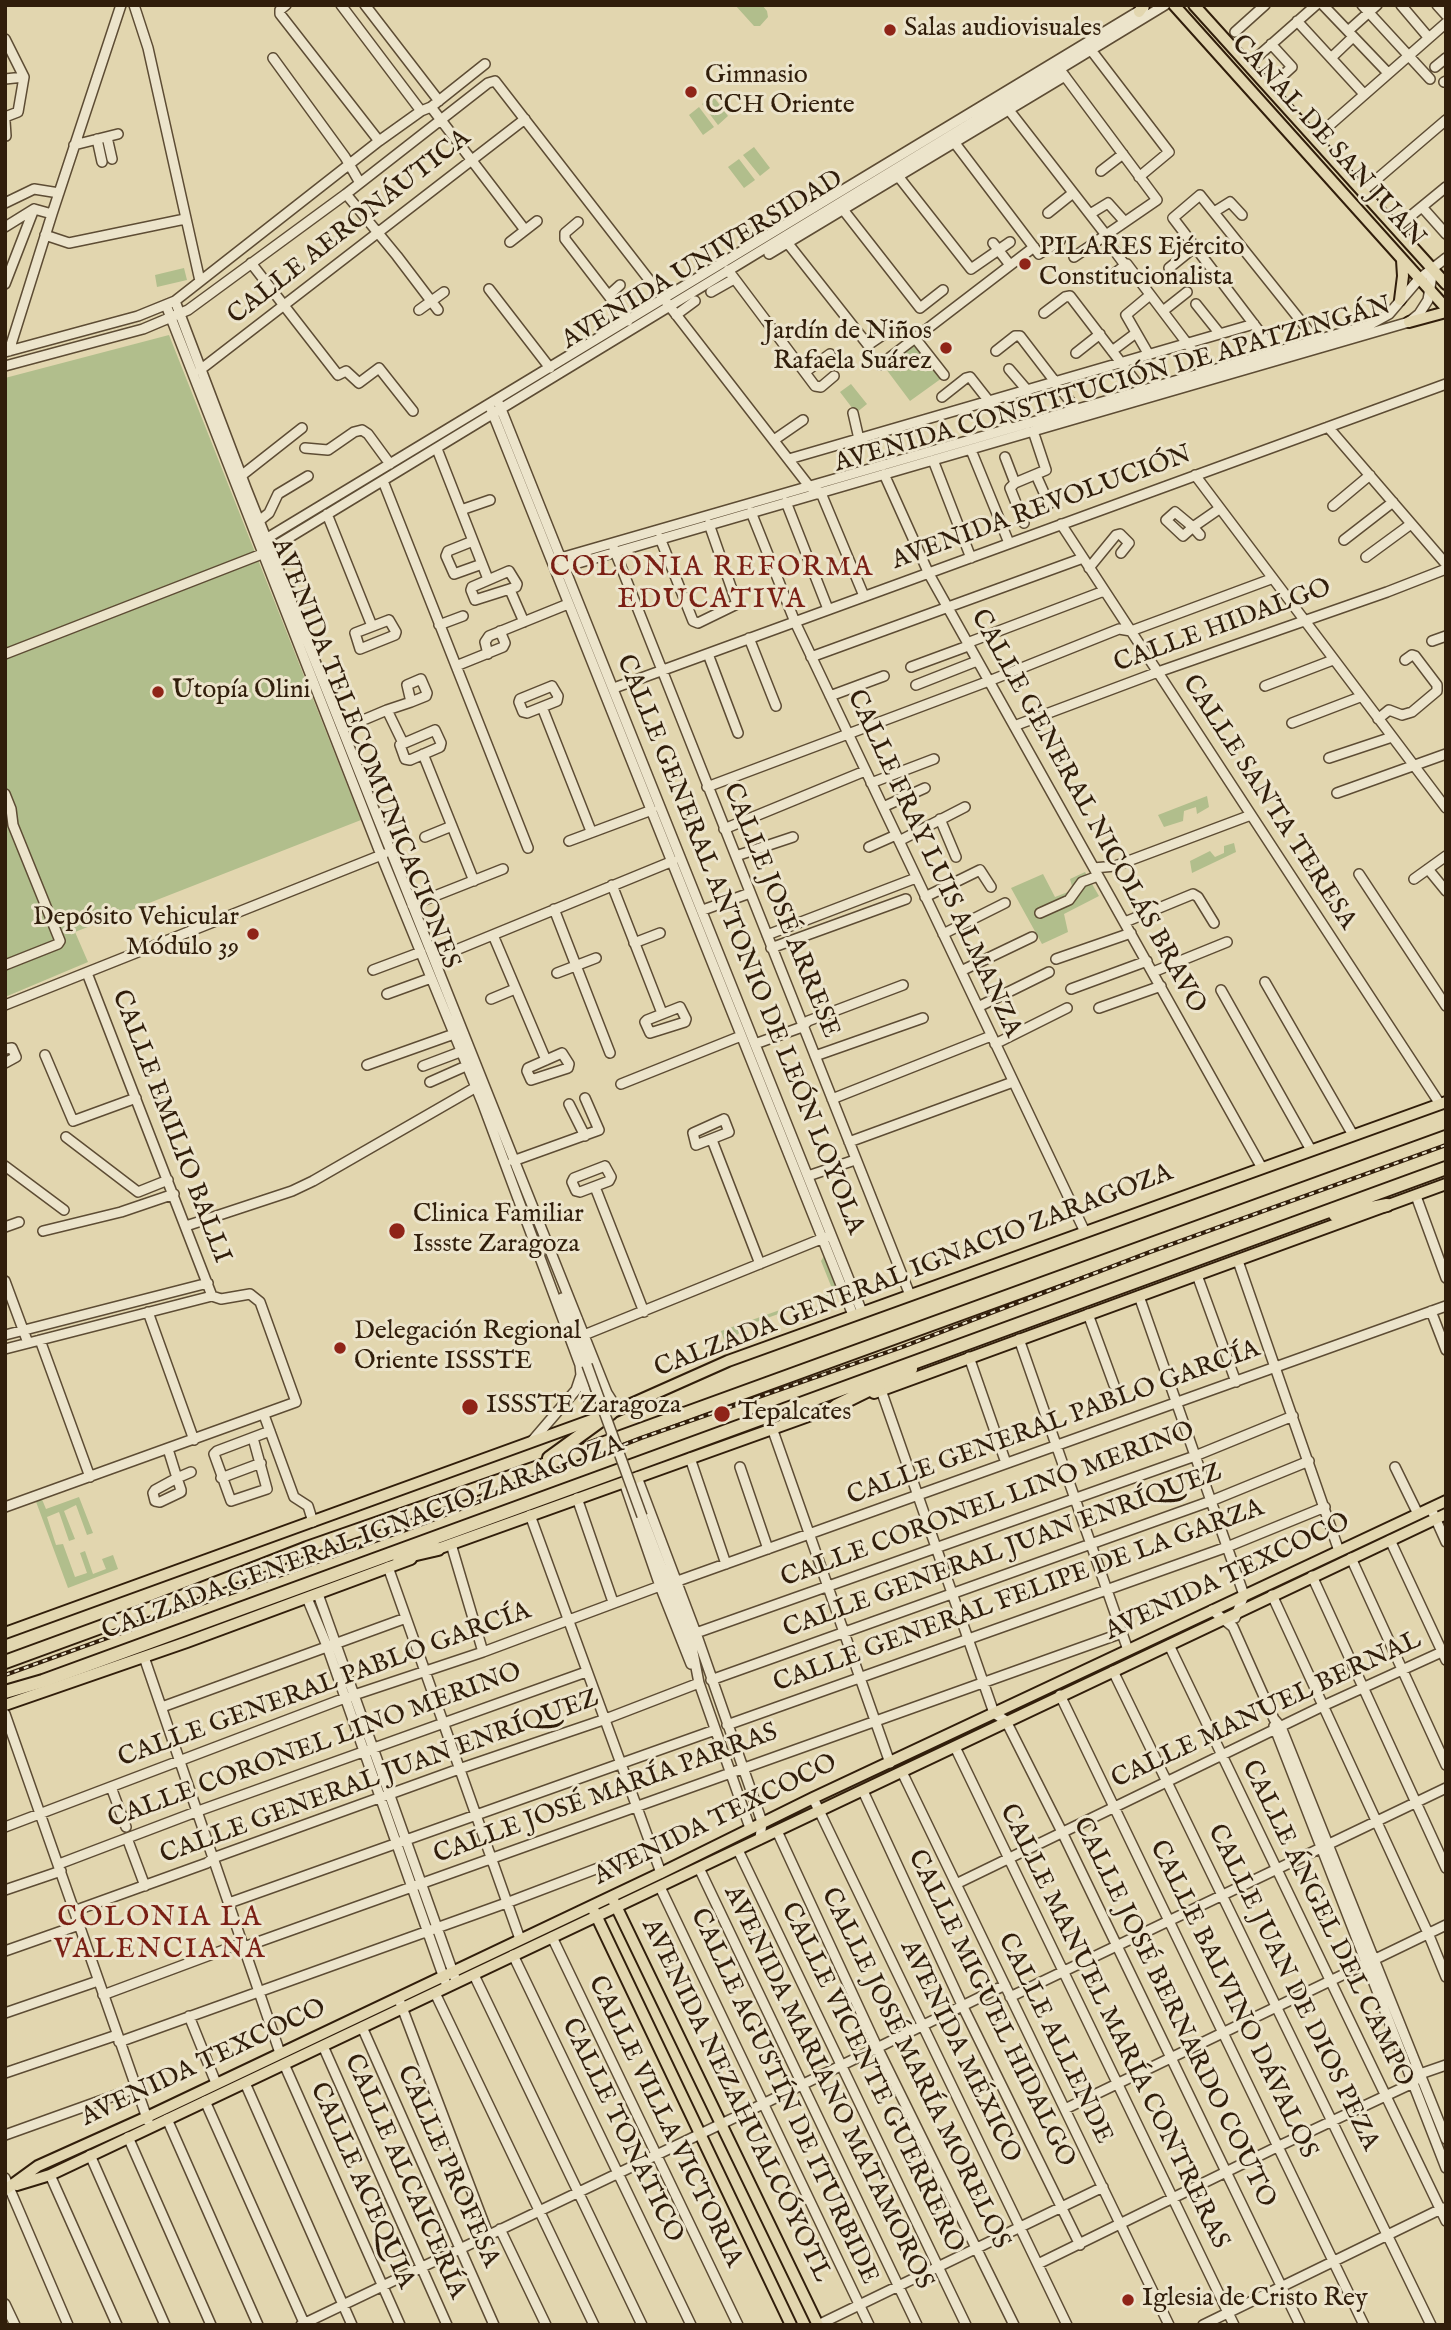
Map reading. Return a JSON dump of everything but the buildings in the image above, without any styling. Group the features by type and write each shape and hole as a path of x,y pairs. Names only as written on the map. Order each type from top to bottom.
{"highway":[{"name":"CALZADA GENERAL IGNACIO ZARAGOZA","path":"5,1662 307,1548 533,1469 1446,1136"},
{"name":"CALZADA GENERAL IGNACIO ZARAGOZA","path":"5,1692 43,1681 1446,1168"},
{"path":"1300,1221 1387,1205"},
{"path":"836,1406 903,1374 940,1352"},
{"path":"533,1469 611,1413"},
{"path":"334,1573 438,1549"},
{"path":"5,1655 36,1650"},
{"path":"5,1698 43,1681"}],"main road":[{"name":"CANAL DE SAN JUAN","path":"1174,5 1446,310"},
{"name":"CANAL DE SAN JUAN","path":"1194,5 1446,284"},
{"path":"1398,304 1404,276 1402,260"},
{"path":"1409,322 1446,310"},
{"name":"CALZADA GENERAL IGNACIO ZARAGOZA","path":"5,1633 611,1413 728,1361 1443,1103"},
{"name":"CALZADA GENERAL IGNACIO ZARAGOZA","path":"5,1705 144,1657 1446,1184"},
{"name":"AVENIDA TEXCOCO","path":"6,2186 50,2175 128,2137 148,2122 216,2083 323,2046 362,2027 400,2002 435,1993 450,1979 474,1975 597,1917 629,1888 762,1822 1418,1514 1441,1511"},
{"name":"AVENIDA TEXCOCO","path":"6,2186 38,2166 148,2122 167,2119 245,2083 282,2058 450,1979 520,1939 592,1905 634,1899 660,1887 1390,1540 1441,1511"},
{"path":"1256,1589 1261,1601"},
{"path":"629,1888 634,1899"},
{"name":"AVENIDA NEZAHUALCÓYOTL","path":"614,1902 818,2325"},
{"name":"AVENIDA NEZAHUALCÓYOTL","path":"592,1905 791,2325"},
{"path":"564,1918 569,1929"}],"street":[{"path":"7,351 121,5"},
{"path":"134,5 148,48 200,281"},
{"path":"286,5 280,10 280,14 379,141"},
{"path":"341,5 421,111"},
{"path":"365,5 435,104 442,120 525,230"},
{"name":"AVENIDA UNIVERSIDAD","path":"262,541 628,321 785,240 825,206 840,206 1006,106 1038,77 1062,73 1091,50 1165,5"},
{"path":"1235,32 1265,5"},
{"path":"1248,65 1316,5"},
{"path":"1323,5 1388,73"},
{"path":"1331,58 1366,9 1377,5"},
{"path":"1401,5 1429,38"},
{"path":"1437,5 1446,15"},
{"name":"AVENIDA UNIVERSIDAD","path":"5,654 266,551 437,449 666,303 1038,77 1144,7"},
{"path":"1366,9 1430,79"},
{"path":"1297,21 1364,94"},
{"path":"1315,138 1446,23"},
{"path":"5,39 24,77 18,112 5,119 6,136"},
{"path":"1269,88 1292,67 1271,44"},
{"path":"1091,50 1169,152 1139,177"},
{"path":"272,58 360,183"},
{"path":"1435,67 1446,58"},
{"path":"7,351 138,316 176,301 379,141 435,104 485,64"},
{"path":"1074,257 1106,235 1157,200 1062,73 1006,106 1106,235 1125,265 1127,264 1208,371"},
{"path":"5,79 24,77"},
{"path":"5,366 143,329 175,317 346,194 488,83 495,81 809,485 821,492 864,596"},
{"name":"CALLE AERONÁUTICA","path":"200,370 525,118"},
{"path":"1363,191 1446,120"},
{"path":"74,145 118,134"},
{"path":"97,139 107,161 107,137"},
{"path":"769,254 785,240 840,206 898,176 952,139 1041,254 1060,241"},
{"path":"1101,171 1123,154"},
{"path":"898,176 971,268 995,247 1010,242"},
{"path":"1396,228 1446,187"},
{"path":"5,203 34,189 59,193"},
{"path":"1048,212 1073,193"},
{"path":"346,194 438,310"},
{"path":"1275,352 1173,218 1200,195 1317,340"},
{"path":"1090,214 1108,202 1125,222"},
{"path":"1214,212 1230,202 1242,215"},
{"path":"840,206 920,308 943,290"},
{"path":"1422,207 1446,234"},
{"path":"5,227 34,209 52,214"},
{"path":"5,284 34,209"},
{"path":"46,234 69,243 185,219"},
{"path":"510,242 537,221"},
{"path":"578,222 565,233 565,239 628,321"},
{"path":"785,240 868,345 892,326 906,345"},
{"path":"995,247 1010,265"},
{"path":"880,365 1034,247"},
{"path":"1169,268 1195,247"},
{"name":"AVENIDA CONSTITUCIÓN DE APATZINGÁN","path":"559,563 809,485 1377,322 1398,304 1419,279 1446,258"},
{"path":"251,263 338,375 346,371 359,383 379,368 413,411"},
{"path":"1111,276 1125,265"},
{"path":"1431,292 1433,269"},
{"path":"728,270 819,387 834,376"},
{"path":"711,292 734,279"},
{"path":"609,295 620,285"},
{"path":"489,289 550,368"},
{"path":"419,310 444,292"},
{"path":"1163,312 1187,292"},
{"name":"AVENIDA CONSTITUCIÓN DE APATZINGÁN","path":"613,547 660,538 1409,322 1424,308 1431,292"},
{"path":"1149,355 1126,315 1150,295"},
{"path":"1044,313 1069,296 1142,390"},
{"name":"AVENIDA TELECOMUNICACIONES","path":"176,301 175,317 379,835"},
{"path":"676,315 695,301"},
{"path":"1196,303 1220,334"},
{"path":"1398,304 1398,317 1409,322"},
{"name":"AVENIDA TELECOMUNICACIONES","path":"166,305 175,317 200,370 259,521 262,541"},
{"path":"789,459 1254,324"},
{"path":"1112,351 1136,333"},
{"path":"1076,353 1100,334"},
{"path":"996,351 1020,336 1076,409"},
{"path":"915,338 944,375"},
{"path":"805,372 830,354"},
{"path":"1009,369 1027,390"},
{"path":"942,397 968,377 1010,428"},
{"name":"AVENIDA REVOLUCIÓN","path":"614,688 1446,384"},
{"name":"CALLE GENERAL ANTONIO DE LEÓN LOYOLA","path":"493,402 614,688 808,1176 827,1237"},
{"path":"853,413 859,439"},
{"path":"774,440 803,420"},
{"path":"1328,427 1446,566"},
{"path":"241,476 302,428"},
{"path":"305,448 328,450 354,432 362,430 390,464"},
{"path":"1024,523 1011,486 1046,470 1033,431"},
{"path":"437,449 488,579"},
{"path":"971,450 1009,543"},
{"path":"1005,457 1015,483"},
{"path":"933,460 971,558"},
{"name":"CALLE GENERAL NICOLÁS BRAVO","path":"884,474 929,574 1262,1168"},
{"path":"1036,475 1049,504"},
{"path":"1195,475 1446,808"},
{"path":"1333,506 1370,475"},
{"path":"259,521 270,513 279,493 307,476"},
{"path":"383,481 528,848"},
{"path":"461,510 490,500"},
{"path":"786,502 828,610"},
{"path":"1343,540 1393,502"},
{"path":"1200,535 1193,527 1219,509"},
{"name":"CALLE FRAY LUIS ALMANZA","path":"751,512 811,657 1084,1232"},
{"path":"327,514 372,626"},
{"path":"660,538 693,621 698,623 737,604 709,524"},
{"name":"CALLE SANTA TERESA","path":"1061,524 1251,816 1443,1103"},
{"path":"1366,557 1411,524"},
{"path":"1089,568 1116,535 1120,534 1129,543 1121,553"},
{"path":"473,541 448,551 446,556 454,574 482,564"},
{"name":"CALLE JOSÉ ARRESE","path":"613,547 910,1295"},
{"name":"AVENIDA TELECOMUNICACIONES","path":"266,551 342,729 421,952 460,1052 479,1086 513,1161 607,1393"},
{"path":"811,657 1083,558"},
{"name":"CALLE GENERAL ANTONIO DE LEÓN LOYOLA","path":"559,563 568,604 741,1036 857,1314"},
{"name":"CALLE HIDALGO","path":"1014,726 1158,672 1387,592 1446,566"},
{"path":"511,571 517,586 510,590 477,600 471,588 511,571"},
{"path":"707,787 1119,629 1131,631 1272,579"},
{"path":"510,590 524,622"},
{"path":"911,667 1104,591"},
{"path":"488,654 485,640 489,636 568,604"},
{"path":"439,625 463,616"},
{"path":"391,620 396,634 360,649 355,633 372,626 391,620"},
{"path":"456,666 505,646 500,631"},
{"path":"1432,641 1446,636"},
{"path":"749,638 776,706"},
{"path":"708,653 738,733"},
{"path":"1378,719 1389,710 1402,715 1412,712 1437,691 1437,685 1415,656 1405,660"},
{"path":"916,685 977,660"},
{"path":"1265,686 1333,660"},
{"path":"830,696 884,676"},
{"path":"1292,723 1360,697"},
{"path":"342,729 411,702"},
{"path":"542,707 591,831"},
{"path":"387,710 407,760 441,746 435,730 402,743"},
{"path":"1329,758 1392,737"},
{"path":"423,754 474,881"},
{"path":"1336,793 1446,754"},
{"path":"872,783 934,759"},
{"path":"724,829 866,771"},
{"path":"883,807 925,788"},
{"path":"5,794 11,808 13,825 60,941 5,965"},
{"path":"869,847 897,838 965,807"},
{"path":"569,841 652,810"},
{"path":"1040,913 1069,900 1082,882 1115,866 1251,816"},
{"path":"940,819 956,856"},
{"path":"425,837 452,826"},
{"path":"736,856 793,837"},
{"path":"5,1005 386,854"},
{"name":"AVENIDA TELECOMUNICACIONES","path":"386,854 412,905 434,959 525,1218 692,1647"},
{"path":"1414,879 1446,856"},
{"path":"434,959 673,862"},
{"path":"1098,876 1115,866"},
{"path":"412,905 503,869"},
{"path":"1428,869 1446,891"},
{"path":"925,897 964,872 982,870 991,887"},
{"path":"1359,874 1446,1006"},
{"path":"766,935 916,878"},
{"path":"612,886 662,1013"},
{"path":"703,911 750,892"},
{"path":"1125,922 1194,894 1214,923"},
{"path":"771,948 906,899"},
{"path":"943,934 1005,903"},
{"path":"554,909 610,1053"},
{"path":"634,943 660,933"},
{"path":"1056,959 1131,933"},
{"path":"493,935 546,1060"},
{"path":"961,971 1032,937"},
{"path":"1153,972 1227,942"},
{"path":"373,970 421,952"},
{"path":"557,973 596,958"},
{"path":"1071,989 1147,961"},
{"name":"CALLE EMILIO BALLI","path":"88,972 212,1296"},
{"path":"978,1007 1049,972"},
{"path":"387,994 431,978"},
{"path":"1265,982 1353,1135"},
{"path":"755,1044 903,985"},
{"path":"1099,1009 1161,986"},
{"path":"491,999 515,989"},
{"path":"1221,990 1311,1150"},
{"path":"832,1099 993,1040 1067,1008"},
{"path":"815,1056 923,1018"},
{"path":"367,1065 453,1034"},
{"path":"621,1084 741,1036"},
{"path":"5,1049 12,1048 16,1057 5,1063"},
{"path":"423,1066 460,1052"},
{"path":"45,1055 73,1121 136,1098"},
{"path":"430,1082 466,1066"},
{"path":"849,1142 1013,1082"},
{"path":"186,1226 292,1191 313,1181 479,1086"},
{"path":"513,1161 599,1130 585,1098"},
{"path":"569,1104 585,1136"},
{"path":"578,1119 591,1113"},
{"path":"66,1137 138,1192 169,1180"},
{"path":"712,1140 760,1264"},
{"path":"808,1176 855,1160"},
{"path":"5,1167 64,1210"},
{"path":"594,1187 644,1312"},
{"path":"43,1231 121,1212 174,1194"},
{"path":"1416,1196 1446,1278"},
{"name":"AVENIDA TELECOMUNICACIONES","path":"534,1212 538,1234 584,1368"},
{"name":"AVENIDA TELECOMUNICACIONES","path":"525,1218 538,1234"},
{"path":"5,1227 19,1222"},
{"path":"584,1335 827,1237"},
{"path":"1238,1261 1339,1551"},
{"path":"1198,1275 1236,1382"},
{"path":"5,1281 28,1343"},
{"path":"5,1335 208,1283"},
{"path":"5,1349 212,1296 221,1299 250,1294 260,1302 296,1402 5,1507"},
{"path":"1139,1296 1244,1595 1233,1627"},
{"name":"CALLE GENERAL PABLO GARCÍA","path":"675,1582 1446,1306"},
{"path":"1432,1311 1446,1350"},
{"path":"148,1312 194,1440"},
{"path":"1088,1314 1114,1385"},
{"path":"1019,1339 1128,1650"},
{"path":"40,1340 90,1477"},
{"path":"969,1357 1006,1463"},
{"path":"584,1368 587,1397 592,1404 603,1404 607,1393"},
{"path":"529,1443 538,1437 576,1390 584,1368"},
{"path":"881,1390 994,1713 1006,1721"},
{"path":"607,1393 614,1404 630,1404"},
{"path":"264,1415 294,1497 308,1506 313,1522"},
{"name":"CALLE CORONEL LINO MERINO","path":"695,1633 1195,1456 1293,1416"},
{"path":"772,1428 890,1763"},
{"path":"253,1438 267,1486 265,1490 231,1501 214,1457 215,1452 253,1438 270,1432"},
{"path":"168,1449 177,1478 191,1472"},
{"path":"690,1458 726,1564"},
{"name":"CALLE GENERAL JUAN ENRÍQUEZ","path":"710,1680 1211,1501 1309,1461"},
{"path":"221,1478 261,1464"},
{"path":"740,1467 768,1549"},
{"path":"1395,1467 1418,1514"},
{"path":"637,1477 762,1822 761,1839"},
{"path":"624,1482 750,1828"},
{"path":"577,1498 613,1602"},
{"path":"632,1505 637,1499 645,1500"},
{"name":"CALLE GENERAL FELIPE DE LA GARZA","path":"727,1725 1227,1547 1325,1507"},
{"path":"1441,1511 1446,1542"},
{"path":"530,1515 661,1873"},
{"path":"1390,1540 1444,1654"},
{"path":"451,1544 483,1652"},
{"path":"1351,1558 1446,1765"},
{"path":"388,1567 520,1939"},
{"path":"1312,1576 1446,1868"},
{"name":"CALLE GENERAL PABLO GARCÍA","path":"5,1827 349,1697 483,1652 660,1586"},
{"path":"1272,1595 1446,1977"},
{"path":"312,1596 450,1979"},
{"path":"1212,1610 1233,1627 1278,1728 1446,2139"},
{"path":"162,1707 406,1618"},
{"name":"CALLE JOSÉ MARÍA PARRAS","path":"103,1994 237,1945 244,1947 1122,1633"},
{"name":"CALLE ÁNGEL DEL CAMPO","path":"1168,1645 1443,2208 1446,2221"},
{"path":"692,1647 695,1672"},
{"path":"692,1647 706,1667"},
{"name":"CALLE MANUEL BERNAL","path":"956,1884 1323,1706 1444,1654"},
{"name":"CALLE ACEQUIA","path":"144,1657 282,2058 400,2325"},
{"name":"CALLE JUAN DE DIOS PEZA","path":"1113,1671 1169,1781 1431,2325"},
{"name":"CALLE CORONEL LINO MERINO","path":"5,1890 127,1838 586,1672"},
{"name":"CALLE GENERAL JUAN ENRÍQUEZ","path":"75,1911 207,1863 213,1858 603,1720 699,1683"},
{"name":"CALLE BALVINO DÁVALOS","path":"1060,1695 1364,2325"},
{"path":"5,1714 148,2122"},
{"name":"CALLE JOSÉ BERNARDO COUTO","path":"1006,1721 1300,2325"},
{"path":"229,1903 715,1730"},
{"name":"CALLE MANUEL MARÍA CONTRERAS","path":"955,1747 1234,2325"},
{"name":"CALLE ALLENDE","path":"902,1772 1169,2325"},
{"path":"111,1787 126,1827"},
{"path":"1010,1997 1446,1788"},
{"name":"CALLE MIGUEL HIDALGO","path":"863,1791 962,2006 1080,2245"},
{"name":"AVENIDA MÉXICO","path":"813,1798 1067,2325"},
{"name":"CALLE JOSÉ MARÍA MORELOS","path":"777,1831 877,2047 1014,2325"},
{"path":"127,1838 145,1886"},
{"path":"5,2073 258,1993 651,1848"},
{"name":"CALLE VICENTE GUERRERO","path":"738,1850 966,2325"},
{"name":"AVENIDA MARIANO MATAMOROS","path":"699,1868 917,2325"},
{"name":"CALLE AGUSTÍN DE ITURBIDE","path":"660,1887 869,2325"},
{"path":"5,1951 79,1925"},
{"path":"1065,2109 1446,1925"},
{"name":"CALLE VILLA VICTORIA","path":"552,1937 738,2325"},
{"name":"CALLE TONATICO","path":"513,1955 691,2325"},
{"path":"1371,1961 1446,2168"},
{"path":"474,1975 642,2325"},
{"path":"5,2012 99,1981"},
{"path":"205,2101 304,2324 1005,1985"},
{"path":"435,1993 593,2325"},
{"path":"400,2002 488,2234"},
{"path":"189,2016 216,2083"},
{"name":"CALLE PROFESA","path":"362,2027 494,2325"},
{"name":"CALLE ALCAICERÍA","path":"323,2046 447,2325"},
{"path":"1038,2264 1387,2096 1413,2083 1420,2074 1445,2067"},
{"path":"245,2083 352,2325"},
{"path":"5,2135 136,2088"},
{"path":"167,2119 258,2325"},
{"path":"128,2137 211,2325"},
{"path":"90,2155 165,2325"},
{"path":"50,2175 117,2325"},
{"path":"6,2186 68,2325"},
{"path":"818,2325 1102,2187"},
{"path":"1203,2325 1443,2208"},
{"path":"500,2229 545,2325"},
{"path":"5,2304 15,2325"}],"green space":[{"path":"735,5 762,5 768,17 760,26 754,26"},
{"path":"713,96 728,116 718,125 702,104"},
{"path":"699,107 714,127 703,135 689,115"},
{"path":"754,147 770,168 760,176 743,155"},
{"path":"739,159 755,180 744,188 728,167"},
{"path":"184,268 187,280 157,287 155,275"},
{"name":"Utopía Olini","path":"169,335 361,820 75,932 88,962 5,997 5,378"},
{"path":"915,341 942,378 910,401 883,365"},
{"path":"851,384 867,404 856,413 840,392"},
{"path":"1207,796 1209,807 1197,814 1196,807 1184,811 1183,821 1164,827 1158,815"},
{"path":"1234,843 1236,852 1192,873 1190,861 1210,851 1215,857 1224,853 1224,846"},
{"path":"1085,872 1099,896 1064,914 1068,932 1042,944 1011,888 1043,874 1055,897 1073,890 1070,879"},
{"path":"824,1256 839,1292 748,1325 737,1335 724,1340 721,1331 833,1291 821,1261"},
{"path":"41,1497 46,1509 79,1497 93,1533 87,1535 76,1505 64,1511 75,1539 69,1541 59,1512 47,1517 56,1545 63,1544 75,1577 87,1573 80,1553 85,1551 93,1574 106,1569 102,1559 113,1555 118,1569 68,1588 35,1499"}],"railway":[{"path":"5,1675 422,1524 641,1438 902,1347 1150,1252 1446,1145"}],"place":[{"name":"Salas audiovisuales","path":"890,30"},
{"name":"Gimnasio CCH Oriente","path":"691,92"},
{"name":"PILARES Ejército Constitucionalista","path":"1025,264"},
{"name":"Jardín de Niños Rafaela Suárez","path":"946,348"},
{"name":"Utopía Olini","path":"158,692"},
{"name":"Depósito Vehicular Módulo 39","path":"253,934"},
{"name":"Clinica Familiar Issste Zaragoza","path":"397,1231"},
{"name":"Delegación Regional Oriente ISSSTE","path":"340,1348"},
{"name":"ISSSTE Zaragoza","path":"470,1407"},
{"name":"Tepalcates","path":"722,1414"},
{"name":"Iglesia de Cristo Rey","path":"1128,2300"}],"district":[{"name":"COLONIA REFORMA EDUCATIVA","path":"712,585"},
{"name":"COLONIA LA VALENCIANA","path":"160,1935"}]}
